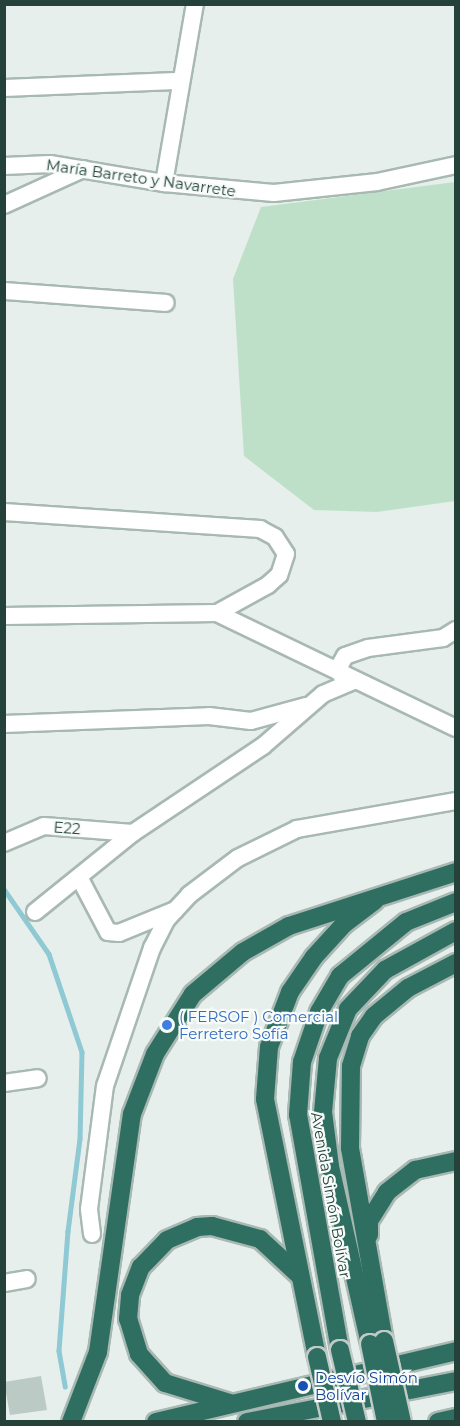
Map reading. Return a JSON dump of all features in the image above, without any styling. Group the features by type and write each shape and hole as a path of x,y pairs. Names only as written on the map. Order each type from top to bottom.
{"highway":[{"path":"71,1422 98,1352 132,1114 154,1054 193,993 243,952 310,916 456,872"},
{"path":"332,1422 265,1100 269,1047 290,992 314,957 344,924 385,892"},
{"name":"Avenida Simón Bolívar","path":"357,1422 340,1350 298,1115 302,1062 319,1012 340,976 406,922 456,902"},
{"name":"Avenida Simón Bolívar","path":"386,1422 377,1342 330,1166 323,1112 328,1058 348,1009 386,970 456,931"},
{"path":"370,1258 350,1148 347,1116 354,1056 360,1036 374,1016 408,988 456,963"},
{"path":"402,1422 377,1342 369,1221 387,1191 415,1170 456,1161"},
{"path":"230,1403 165,1383 139,1354 128,1319 130,1295 141,1267 167,1240 197,1227 212,1226 260,1239 300,1276"},
{"path":"156,1422 456,1351"},
{"path":"247,1422 456,1381"},
{"path":"438,1422 456,1418"}],"street":[{"path":"164,183 195,4"},
{"path":"4,88 180,81"},
{"name":"María Barreto y Navarrete","path":"4,165 50,164 235,192 302,191 377,182 456,165"},
{"path":"4,205 83,169"},
{"path":"4,291 166,303"},
{"path":"4,512 260,529 275,537 286,554 279,575 268,585 217,613"},
{"path":"4,616 217,613 456,728"},
{"path":"348,678 340,665 345,656 368,648 443,638 456,630"},
{"path":"35,912 133,833 263,746 307,706 348,678"},
{"path":"4,724 209,716 251,721 307,706"},
{"path":"92,1234 88,1209 105,1086 152,948 176,909 189,895 238,858 297,830 456,801"},
{"name":"E22","path":"4,843 44,826 133,833"},
{"path":"79,877 108,932 119,933 176,909"},
{"path":"4,1083 38,1078"},
{"path":"4,1283 27,1279"}],"green space":[{"path":"455,182 455,501 377,512 314,510 244,456 233,279 261,207"}],"building":[{"path":"41,1376 47,1410 10,1415 4,1382"}],"waterway":[{"path":"4,889 49,954 82,1052 80,1139 68,1231 59,1351 65,1386"}],"place":[{"name":"( FERSOF ) Comercial Ferretero Sofía","path":"167,1025"},
{"name":"Desvío Simón Bolívar","path":"303,1386"}]}
